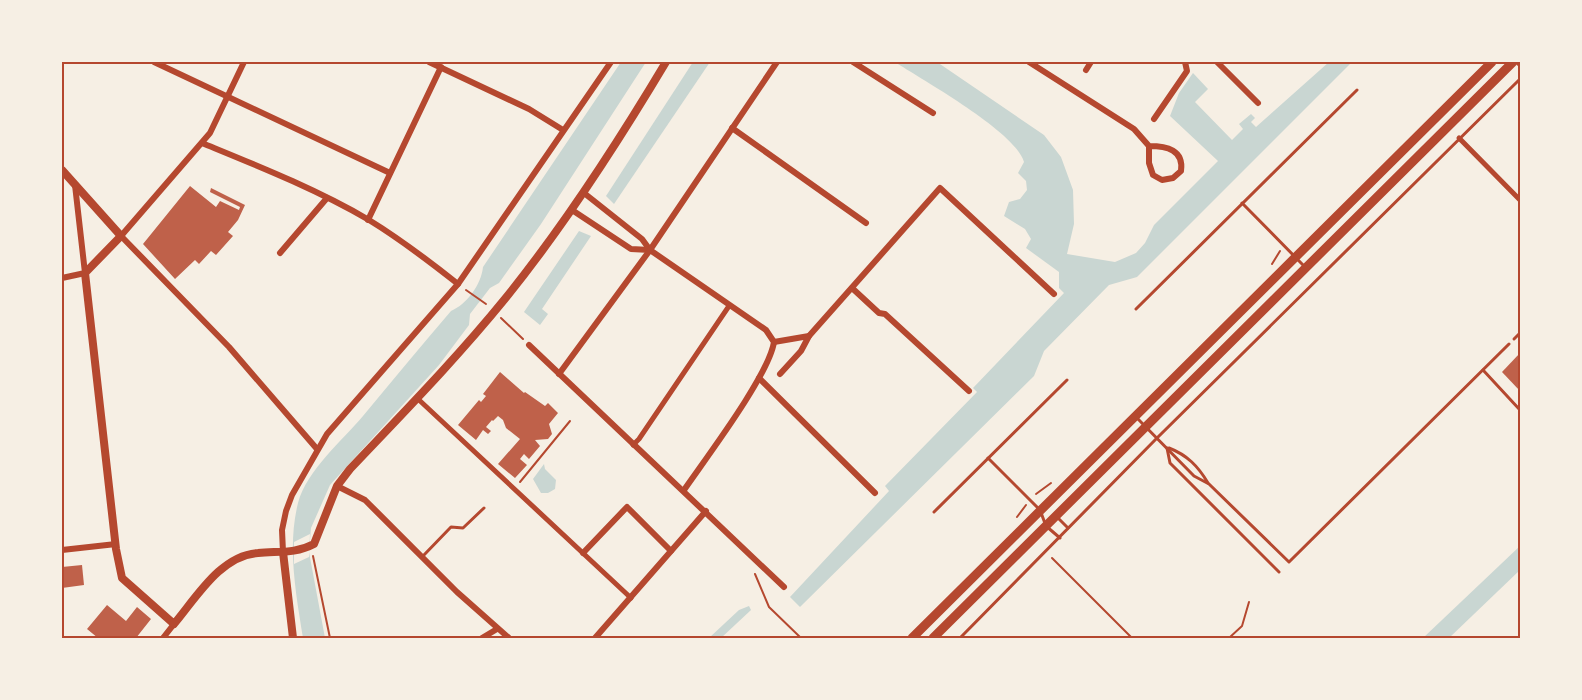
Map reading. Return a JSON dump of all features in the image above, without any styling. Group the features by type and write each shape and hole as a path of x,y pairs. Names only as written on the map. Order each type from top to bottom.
{"main road":[{"path":"912,639 1492,62"},
{"path":"933,639 1513,62"}],"street":[{"path":"154,62 390,173"},
{"path":"62,278 85,273 121,236 202,144 210,133 243,62"},
{"path":"429,62 529,109 563,130"},
{"path":"293,639 282,530 286,511 317,449 328,432 458,284 611,62"},
{"path":"162,639 224,567 241,556 294,552 310,546 318,536 337,486 350,468 418,399 494,311 584,193 666,62"},
{"path":"559,374 650,250 777,62"},
{"path":"853,62 933,113"},
{"path":"1029,62 1134,129 1149,146 1149,163 1153,175 1162,180 1173,178 1181,171 1182,162 1176,152 1167,146 1149,146"},
{"path":"1086,70 1091,62"},
{"path":"1154,119 1187,71 1185,62"},
{"path":"1217,62 1258,104"},
{"path":"368,220 441,67"},
{"path":"732,128 866,223"},
{"path":"1459,138 1521,200"},
{"path":"202,144 327,198 368,220 410,247 458,284"},
{"path":"62,170 121,236 229,346 317,449"},
{"path":"75,185 116,544 122,578 174,624"},
{"path":"780,375 801,351 809,336 940,189 1054,294"},
{"path":"584,193 642,239 650,250 766,330 774,342 772,355 759,378 684,490"},
{"path":"280,252 327,198"},
{"path":"572,210 631,249 650,250"},
{"path":"852,288 879,313 894,322 969,391"},
{"path":"633,445 729,306"},
{"path":"774,342 809,336"},
{"path":"529,345 784,587"},
{"path":"759,378 876,493"},
{"path":"418,399 631,598"},
{"path":"337,486 365,500 508,639"},
{"path":"582,553 627,507 671,551"},
{"path":"595,639 706,511"},
{"path":"62,550 116,544"},
{"path":"483,639 497,628"}],"lane":[{"path":"960,639 1157,438 1521,79"},
{"path":"1136,309 1357,90"},
{"path":"1242,203 1305,268"},
{"path":"1514,339 1521,333"},
{"path":"1166,447 1183,453 1209,484 1289,562 1509,344"},
{"path":"1482,370 1521,410"},
{"path":"934,512 1067,380"},
{"path":"1135,416 1194,476 1209,484"},
{"path":"1166,447 1170,463 1279,572"},
{"path":"988,458 1040,510 1056,516 1069,529"},
{"path":"423,556 451,527 463,528 484,508"},
{"path":"1040,510 1046,526 1060,538"}],"path":[{"path":"471,292 482,301"},
{"path":"494,311 520,336"},
{"path":"515,489 570,421"},
{"path":"310,546 330,639"},
{"path":"1046,552 1132,639"},
{"path":"752,566 770,607 801,639"},
{"path":"1229,639 1242,626 1249,602"}],"shaded area":[{"path":"621,62 646,62 541,224 499,283 490,288 470,314 469,325 439,365 330,485 311,528 309,552 325,638 303,638 294,570 293,536 298,503 309,479 326,456 363,416 451,311 462,304 472,293 482,274 483,267"},
{"path":"693,62 710,62 614,204 606,196"},
{"path":"895,62 937,62 1044,135 1061,157 1073,190 1074,224 1067,254 1115,262 1136,253 1145,243 1154,225 1218,161 1170,116 1179,93 1193,73 1208,89 1195,102 1232,140 1243,129 1239,124 1251,114 1255,118 1251,122 1256,127 1329,62 1352,62 1137,277 1109,285 1044,351 1034,376 800,607 790,597 889,491 885,486 977,392 973,388 1064,293 1059,288 1059,272 1026,248 1031,239 1025,229 1004,216 1009,202 1020,199 1027,190 1026,181 1018,173 1024,162 1017,150 1005,136 987,122"},
{"path":"579,231 591,236 542,309 548,314 540,325 524,312"},
{"path":"544,464 545,469 556,480 555,489 548,493 541,493 533,479"},
{"path":"1520,546 1520,570 1449,638 1423,638"},
{"path":"749,606 751,610 721,638 709,638 739,610"}],"pier":[{"path":"310,534 309,557 294,564 294,542"}],"building":[{"path":"190,186 216,207 220,201 239,210 240,207 210,192 211,188 245,205 238,220 228,232 233,236 216,255 211,251 199,264 195,260 175,279 143,244"},
{"path":"1520,353 1520,391 1502,372"},
{"path":"500,372 524,393 545,406 548,403 558,413 549,424 552,434 548,439 535,440 540,446 529,459 524,454 520,459 527,465 515,478 498,464 520,439 506,428 503,420 498,416 492,420 486,427 491,431 488,434 483,430 476,440 458,425 479,400 481,402 486,396 483,394"},
{"path":"82,565 84,585 62,588 62,567"},
{"path":"107,605 126,621 137,607 151,619 136,638 98,638 87,629"}]}
